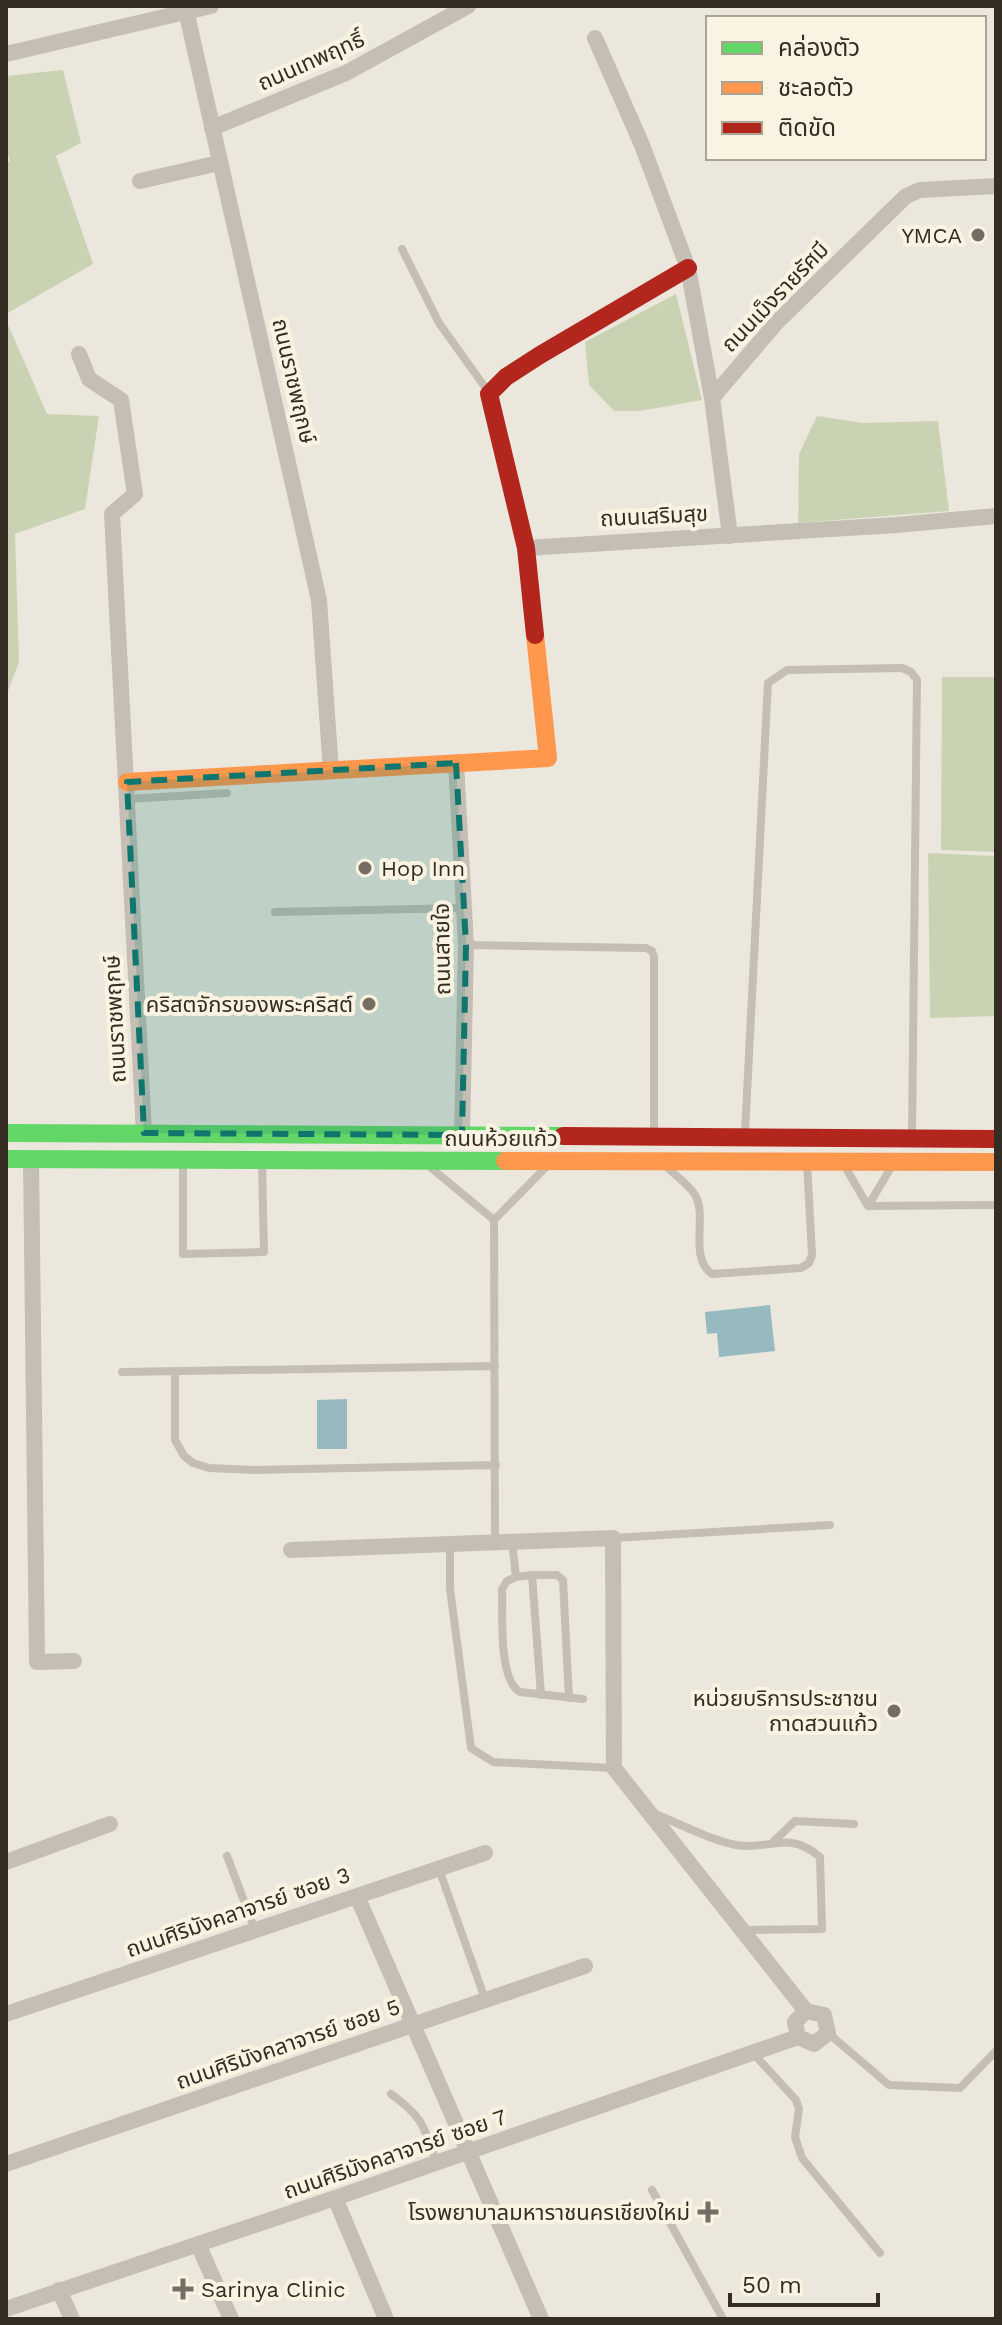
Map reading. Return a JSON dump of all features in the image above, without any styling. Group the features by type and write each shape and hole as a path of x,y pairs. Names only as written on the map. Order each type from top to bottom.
{"main road":[{"path":"127,790 331,771 548,758 526,548 489,394 506,377 540,355 688,268"},
{"name":"ถนนห้วยแก้ว","path":"6,1133 996,1139"},
{"name":"ถนนราชพฤกษ์","path":"144,1133 144,1158"},
{"name":"ถนนห้วยแก้ว","path":"6,1159 996,1162"}],"street":[{"path":"6,54 186,8 211,6"},
{"name":"ถนนเทพฤทธิ์","path":"212,128 346,73 468,6"},
{"name":"ถนนราชพฤกษ์","path":"186,8 319,600 331,771"},
{"path":"595,38 642,145 688,268 712,398 730,536"},
{"path":"140,181 219,163"},
{"name":"ถนนเม็งรายรัศมี","path":"712,398 777,322 906,196 920,190 996,186"},
{"name":"ถนนราชพฤกษ์","path":"79,354 89,379 121,400 135,494 112,514 112,542 144,1133"},
{"name":"ถนนเสริมสุข","path":"526,548 996,516"},
{"name":"ถนนสายใจ","path":"456,763 466,945 462,1135"},
{"path":"31,1159 37,1662 74,1661"},
{"path":"291,1550 613,1538 614,1768 806,2011 824,2015 828,2033 814,2044 798,2037 795,2022 806,2011"},
{"path":"6,1862 110,1824"},
{"name":"ถนนศิริมังคลาจารย์ ซอย 3","path":"6,2014 485,1853"},
{"path":"357,1896 541,2319"},
{"name":"ถนนศิริมังคลาจารย์ ซอย 5","path":"6,2164 585,1966"},
{"name":"ถนนศิริมังคลาจารย์ ซอย 7","path":"6,2309 798,2037"},
{"path":"335,2198 386,2319"},
{"path":"198,2244 231,2319"},
{"path":"59,2290 72,2319"}],"lane":[{"path":"402,249 439,323 489,394"},
{"path":"745,1137 768,683 787,670 902,668 911,672 917,680 912,1139"},
{"path":"127,790 227,793"},
{"path":"275,912 464,908"},
{"path":"466,945 646,948 652,951 654,1137"},
{"path":"183,1159 183,1254 264,1252 262,1159"},
{"path":"423,1162 494,1220"},
{"path":"516,1577 504,1542 496,1465 494,1220 551,1162"},
{"path":"663,1162 697,1198 701,1259 706,1270 712,1274 801,1268 809,1263 812,1255 807,1162"},
{"path":"842,1162 868,1206"},
{"path":"868,1206 894,1162"},
{"path":"868,1206 996,1205"},
{"path":"122,1372 495,1366"},
{"path":"175,1371 175,1440 184,1456 193,1463 209,1468 254,1470 496,1465"},
{"path":"613,1538 830,1525"},
{"path":"450,1546 450,1589 471,1748 493,1762 614,1768"},
{"path":"532,1575 541,1695"},
{"path":"569,1698 563,1580 557,1575 510,1578 502,1589 507,1672 513,1688 520,1692 541,1695 569,1698 583,1699"},
{"path":"652,1813 739,1845 753,1846 774,1841 801,1845 820,1857 822,1929 743,1930"},
{"path":"774,1841 795,1821 854,1824"},
{"path":"227,1856 255,1930"},
{"path":"438,1868 486,2000"},
{"path":"828,2033 889,2085 960,2088 996,2051"},
{"path":"752,2053 796,2100 799,2109 795,2137 802,2158 880,2253"},
{"path":"391,2094 423,2122 436,2162"},
{"path":"652,2190 723,2319"}],"highlighted area":[{"path":"456,763 466,945 462,1135 144,1133 127,782"}],"green space":[{"path":"63,70 81,143 56,156 93,264 6,314 6,163 10,161 6,150 6,76"},
{"path":"676,294 702,400 640,411 614,411 589,385 585,342"},
{"path":"6,320 47,414 99,416 85,509 15,534 19,662 6,696"},
{"path":"817,416 862,423 938,421 949,511 798,523 799,454"},
{"path":"942,677 996,677 996,852 941,850"},
{"path":"928,853 996,856 996,1016 930,1018"}],"water":[{"path":"770,1305 775,1351 719,1357 717,1333 707,1334 705,1312"},
{"path":"347,1399 347,1449 317,1449 317,1400"}],"traffic: fast":[{"path":"6,1133 563,1136"},
{"path":"6,1159 505,1161"}],"traffic: slow":[{"path":"127,782 548,758 535,635"},
{"path":"505,1161 996,1162"}],"traffic: jam":[{"path":"535,635 526,548 489,394 506,377 540,355 688,268"},
{"path":"563,1136 996,1139"}],"place":[{"name":"YMCA","path":"978,235"},
{"name":"Hop Inn","path":"365,868"},
{"name":"คริสตจักรของพระคริสต์","path":"369,1004"},
{"name":"หน่วยบริการประชาชน กาดสวนแก้ว","path":"894,1711"},
{"name":"โรงพยาบาลมหาราชนครเชียงใหม่","path":"708,2212"},
{"name":"Sarinya Clinic","path":"183,2289"}]}
